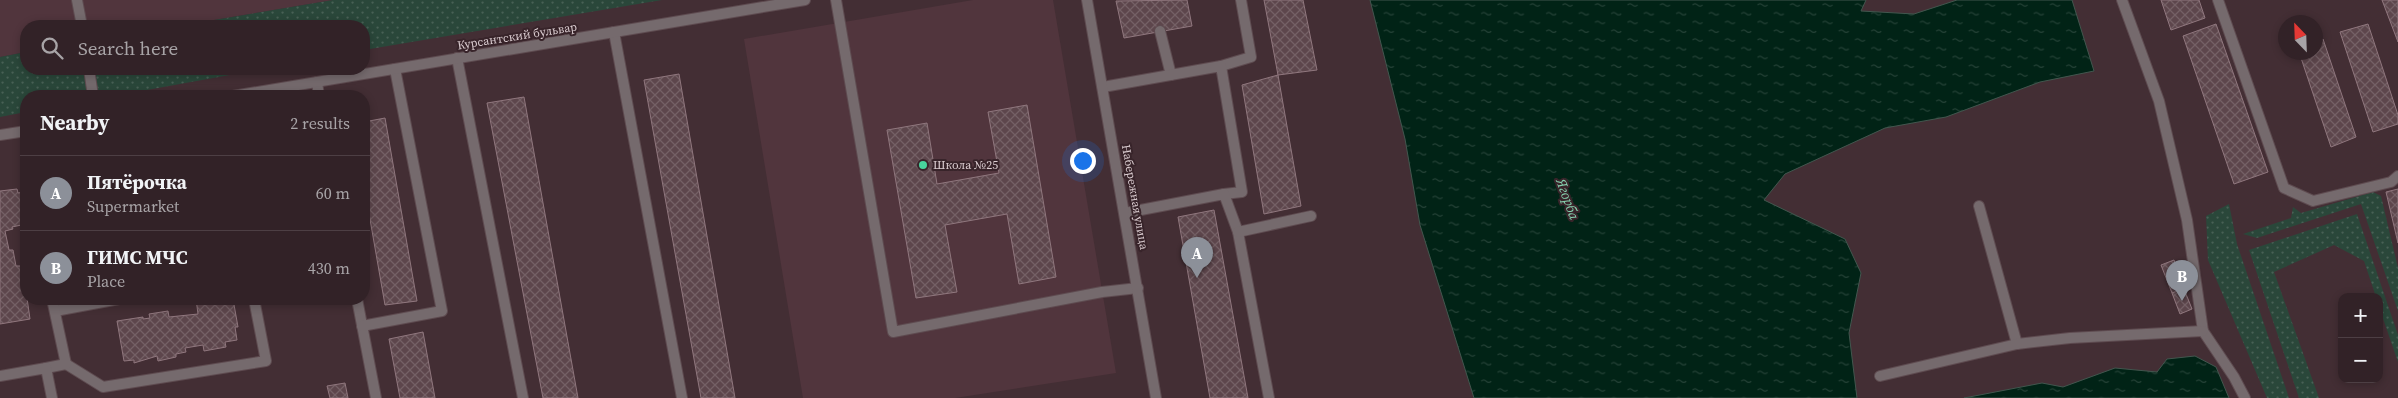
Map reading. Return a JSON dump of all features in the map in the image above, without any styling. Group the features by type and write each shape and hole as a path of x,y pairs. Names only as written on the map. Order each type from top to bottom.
{"street":[{"path":"77,0 81,20"},
{"name":"Курсантский бульвар","path":"370,73 805,0"},
{"path":"836,0 893,332 1102,292 1138,288"},
{"name":"Набережная улица","path":"1087,0 1156,398"},
{"path":"1103,87 1221,66 1252,57 1241,0"},
{"path":"2122,0 2159,100 2187,220 2203,331 2234,377 2245,398"},
{"path":"2218,0 2284,188 2313,201 2391,182 2398,176"},
{"path":"1160,31 1172,75"},
{"path":"614,32 682,398"},
{"path":"457,58 522,398"},
{"path":"1124,213 1242,192 1221,66"},
{"path":"362,326 442,311 394,69"},
{"path":"90,75 92,90"},
{"name":"Курсантский бульвар","path":"269,90 358,75"},
{"path":"316,82 318,90"},
{"path":"0,135 20,132"},
{"path":"1224,194 1238,232 1269,398"},
{"path":"1979,206 2017,344"},
{"path":"1238,232 1311,216"},
{"path":"54,305 66,364"},
{"path":"55,311 87,305"},
{"path":"0,376 66,364 103,387 266,361 255,305"},
{"path":"358,305 376,398"},
{"path":"1880,376 2017,344 2070,338 2203,331"},
{"path":"46,368 52,398"}],"shaded area":[{"path":"0,0 333,0 214,20 20,20 20,53 0,57"},
{"path":"333,0 662,0 370,49 370,20 214,20"},
{"name":"Школа №25","path":"973,0 1053,0 1116,373 955,398 803,398 744,39"},
{"path":"20,53 20,75 230,75 147,90 20,90 20,113 0,117 0,57"},
{"path":"2373,192 2381,196 2398,268 2398,311 2361,204 2257,238 2243,234 2291,218 2293,207 2301,213"},
{"path":"2229,204 2237,244 2289,398 2267,398 2208,260 2206,216"},
{"path":"2357,214 2398,335 2398,362 2383,319 2383,293 2375,293 2364,261 2334,245 2274,272 2319,398 2299,398 2249,250"}],"water":[{"name":"Ягорба","path":"1370,0 1866,0 1861,11 1914,14 1957,0 2072,0 2094,71 2040,82 1946,117 1885,128 1785,174 1764,200 1845,239 1861,273 1849,333 1857,398 1474,398 1420,225 1405,139"},
{"path":"2195,356 2216,367 2229,398 1964,398 2042,383 2063,387 2115,368 2157,372 2167,359"}],"building":[{"path":"1187,0 1192,26 1124,38 1116,1"},
{"path":"1264,0 1303,0 1317,70 1278,75"},
{"path":"2161,0 2199,0 2205,18 2171,30"},
{"path":"2382,0 2398,0 2398,42"},
{"path":"2216,24 2268,172 2234,184 2183,36"},
{"path":"2368,24 2398,115 2398,124 2373,132 2340,32"},
{"path":"2323,39 2356,137 2331,147 2302,60 2323,60"},
{"path":"679,74 735,398 701,398 644,80"},
{"path":"1278,75 1301,206 1264,214 1242,85"},
{"path":"524,97 578,398 543,398 487,103"},
{"path":"1027,105 1056,277 1019,284 1007,214 945,225 957,292 916,298 887,130 927,123 937,184 999,173 988,112"},
{"path":"385,118 417,301 385,305 370,219 370,121"},
{"path":"17,189 18,193 20,193 20,225 5,231 9,250 13,250 16,266 20,266 20,305 28,305 30,319 0,324 0,191"},
{"path":"2398,189 2398,243 2386,192"},
{"path":"1214,210 1248,398 1210,398 1178,217"},
{"path":"2174,260 2184,289 2172,293 2161,265"},
{"path":"2184,289 2192,309 2180,314 2172,293"},
{"path":"197,305 234,305 238,327 235,327 237,340 225,342 226,347 204,351 203,345 185,348 186,352 176,354 176,357 158,361 157,356 134,363 134,360 124,361 117,321 143,317 143,319 150,318 149,314 168,311 169,317 198,314"},
{"path":"423,332 435,398 400,398 389,339"},
{"path":"345,383 348,398 330,398 327,386"}],"place":[{"name":"Школа №25","path":"923,165"},
{"name":"Пятёрочка","path":"1197,278"},
{"name":"ГИМС МЧС","path":"2182,301"}]}
